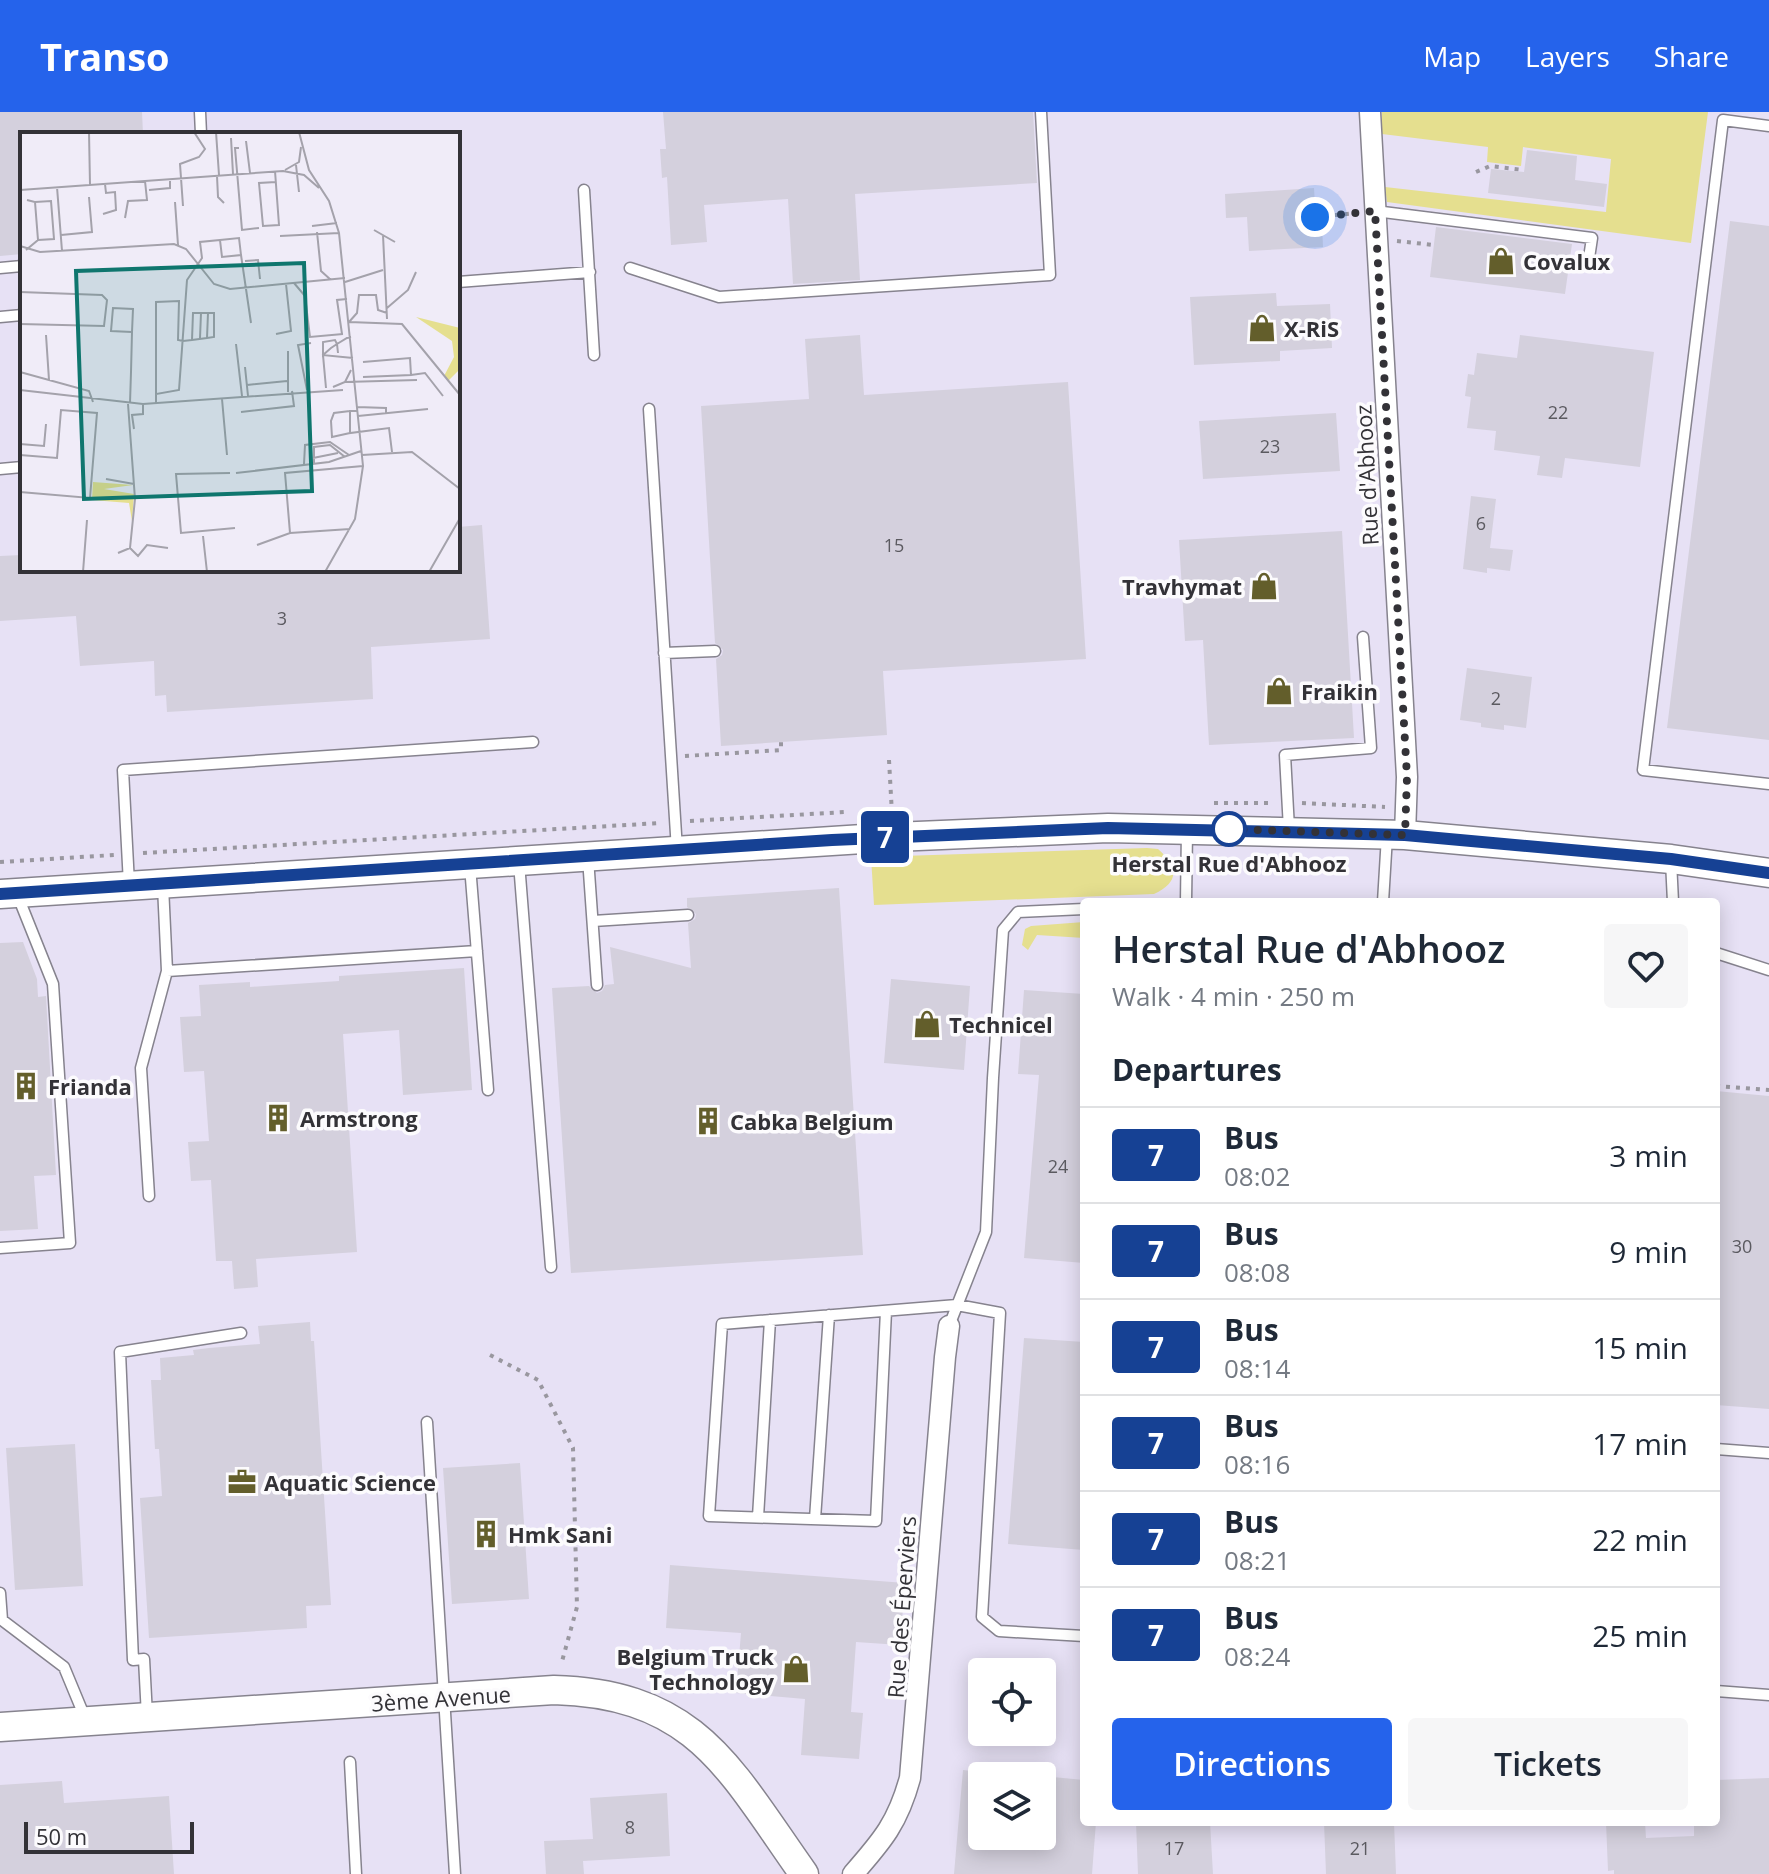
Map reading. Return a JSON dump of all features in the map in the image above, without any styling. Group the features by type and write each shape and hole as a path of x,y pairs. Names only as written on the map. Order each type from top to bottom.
{"street":[{"name":"Rue d'Abhooz","path":"1370,112 1407,777 1396,834"},
{"path":"8,893 894,837 1108,828 1396,834 1671,859 1769,873"},
{"name":"Rue des Éperviers","path":"853,1874 892,1829 910,1778 949,1326"},
{"name":"3ème Avenue","path":"0,1727 554,1690 586,1691 648,1706 701,1739 723,1762 804,1874"}],"lane":[{"path":"200,112 201,132"},
{"path":"630,268 719,297 1050,275 1041,112"},
{"path":"1769,126 1723,120 1643,770 1769,784"},
{"path":"584,190 594,355"},
{"path":"1375,211 1592,238 1589,258"},
{"path":"0,268 20,266"},
{"path":"460,282 590,272"},
{"path":"0,317 20,315"},
{"path":"649,409 677,850"},
{"path":"0,469 20,467"},
{"path":"1289,831 1285,755 1371,748 1363,637"},
{"path":"664,653 715,651"},
{"path":"129,886 123,770 533,742"},
{"path":"1186,898 1187,828"},
{"path":"1384,898 1396,834"},
{"path":"588,856 597,985"},
{"path":"1671,859 1673,898"},
{"path":"519,861 551,1267"},
{"path":"470,864 488,1090"},
{"path":"149,1196 141,1068 167,971 163,884"},
{"path":"0,1248 70,1243 53,984 8,893"},
{"path":"949,1326 986,1232 1003,930 1018,912 1080,909"},
{"path":"593,921 688,915"},
{"path":"167,971 477,951"},
{"path":"1720,954 1769,970"},
{"path":"886,1311 876,1521 709,1516 722,1324 957,1305 1000,1313 982,1617 999,1631 1080,1636"},
{"path":"815,1519 829,1315"},
{"path":"758,1517 770,1320"},
{"path":"147,1718 144,1659 133,1660 120,1352 241,1333"},
{"path":"427,1422 455,1874"},
{"path":"1720,1449 1769,1453"},
{"path":"0,1593 2,1620 64,1667 87,1722"},
{"path":"1720,1691 1769,1695"},
{"path":"350,1762 356,1874"}],"path":[{"path":"1476,172 1490,166 1524,170"},
{"path":"1315,217 1375,211"},
{"path":"1377,239 1434,245"},
{"path":"671,757 781,750 781,742"},
{"path":"889,760 894,837"},
{"path":"1720,1086 1769,1090"},
{"path":"490,1355 538,1380 573,1448 577,1607 554,1690"}],"shaded area":[{"path":"0,112 1769,112 1769,1874 0,1874"},
{"path":"1382,112 1708,112 1691,243 1387,202 1385,187 1606,212 1611,159 1523,147 1521,166 1487,162 1488,147 1382,134"},
{"path":"1158,849 1173,868 1168,885 1154,894 874,905 871,857"},
{"path":"1080,922 1080,938 1037,935 1028,950 1022,945 1025,929"}],"building":[{"path":"0,112 142,112 143,132 20,132 20,254 0,256"},
{"path":"663,112 1033,112 1037,183 855,194 860,280 793,284 788,199 704,205 707,242 671,245 667,177 662,178 660,149 666,149"},
{"path":"1527,150 1577,156 1575,180 1607,184 1604,207 1488,193 1491,169 1524,172"},
{"path":"1314,188 1316,222 1322,223 1323,247 1249,251 1247,217 1226,218 1225,194"},
{"path":"1730,221 1769,226 1769,740 1667,728"},
{"name":"Covalux","path":"1436,227 1572,244 1565,294 1430,277"},
{"name":"X-RiS","path":"1276,293 1277,306 1330,304 1332,348 1280,351 1280,361 1194,365 1190,297"},
{"path":"860,335 864,395 1068,382 1086,659 883,671 887,735 721,746 716,659 723,650 715,643 701,406 809,399 805,339"},
{"path":"1520,335 1654,352 1640,467 1565,458 1562,478 1537,475 1540,456 1494,450 1496,431 1467,428 1471,397 1465,396 1468,374 1474,375 1477,353 1517,358"},
{"path":"1336,413 1340,471 1203,479 1199,421"},
{"path":"1471,496 1496,499 1490,548 1513,550 1510,571 1487,568 1487,573 1463,569"},
{"path":"482,525 490,639 371,647 373,699 167,712 166,695 155,696 154,661 80,666 76,616 0,621 0,556 20,555 20,572 460,572 460,527"},
{"path":"1342,531 1354,738 1209,745 1203,640 1185,641 1179,540"},
{"path":"1467,668 1532,677 1526,728 1504,725 1504,730 1460,720"},
{"name":"Cabka Belgium","path":"839,888 863,1255 571,1273 552,988 589,986 597,993 605,985 614,984 610,947 691,968 688,923 695,919 696,914 687,907 687,898"},
{"name":"Frianda","path":"23,942 37,979 38,997 46,996 56,1175 34,1176 38,1229 0,1231 0,943"},
{"name":"Armstrong","path":"464,968 472,1090 403,1095 399,1030 343,1034 357,1252 256,1259 258,1287 234,1289 232,1261 216,1261 211,1180 191,1181 188,1142 209,1141 204,1071 184,1072 180,1017 201,1016 199,985 250,982 250,987 339,981 339,976"},
{"name":"Technicel","path":"891,979 970,986 964,1070 884,1063"},
{"path":"1024,990 1080,994 1080,1263 1024,1258 1039,1075 1018,1074"},
{"path":"1720,1091 1769,1096 1769,1409 1720,1405"},
{"name":"Aquatic Science","path":"310,1322 311,1341 314,1341 331,1605 306,1606 307,1628 149,1638 140,1498 162,1496 159,1449 155,1449 151,1380 161,1380 160,1358 194,1355 193,1350 260,1344 258,1326"},
{"path":"1024,1338 1080,1342 1080,1550 1008,1544"},
{"path":"75,1444 83,1586 15,1590 6,1448"},
{"name":"Hmk Sani","path":"520,1463 529,1599 452,1604 443,1468"},
{"name":"Belgium Truck Technology","path":"670,1565 905,1583 900,1645 856,1642 851,1712 863,1713 859,1759 801,1755 805,1699 736,1693 741,1633 666,1628"},
{"path":"963,1770 968,1771 968,1850 1056,1850 1056,1777 1080,1780 1080,1826 1096,1826 1092,1874 954,1874"},
{"path":"1769,1778 1769,1874 1614,1874 1614,1870 1608,1871 1606,1826 1645,1826 1646,1838 1694,1836 1694,1826 1720,1826 1720,1780"},
{"path":"62,1781 64,1803 169,1796 174,1874 0,1874 0,1785"},
{"path":"667,1793 670,1856 583,1861 584,1874 546,1874 544,1841 593,1839 590,1798"},
{"path":"1136,1826 1210,1826 1213,1874 1138,1874"},
{"path":"1324,1826 1394,1826 1396,1874 1326,1874"}],"bus line":[{"name":"7","path":"0,894 832,840 1108,828 1405,835 1671,859 1769,873"}],"place":[{"name":"Covalux","path":"1501,261"},
{"name":"X-RiS","path":"1262,328"},
{"name":"Travhymat","path":"1264,586"},
{"name":"Fraikin","path":"1279,691"},
{"name":"Herstal Rue d'Abhooz","path":"1229,829"},
{"name":"Technicel","path":"927,1024"},
{"name":"Frianda","path":"26,1086"},
{"name":"Armstrong","path":"278,1118"},
{"name":"Cabka Belgium","path":"708,1121"},
{"name":"Aquatic Science","path":"242,1482"},
{"name":"Hmk Sani","path":"486,1534"},
{"name":"Belgium Truck Technology","path":"796,1669"}],"route":[{"path":"1229,829 1405,835 1407,777 1375,211 1315,217"}]}
